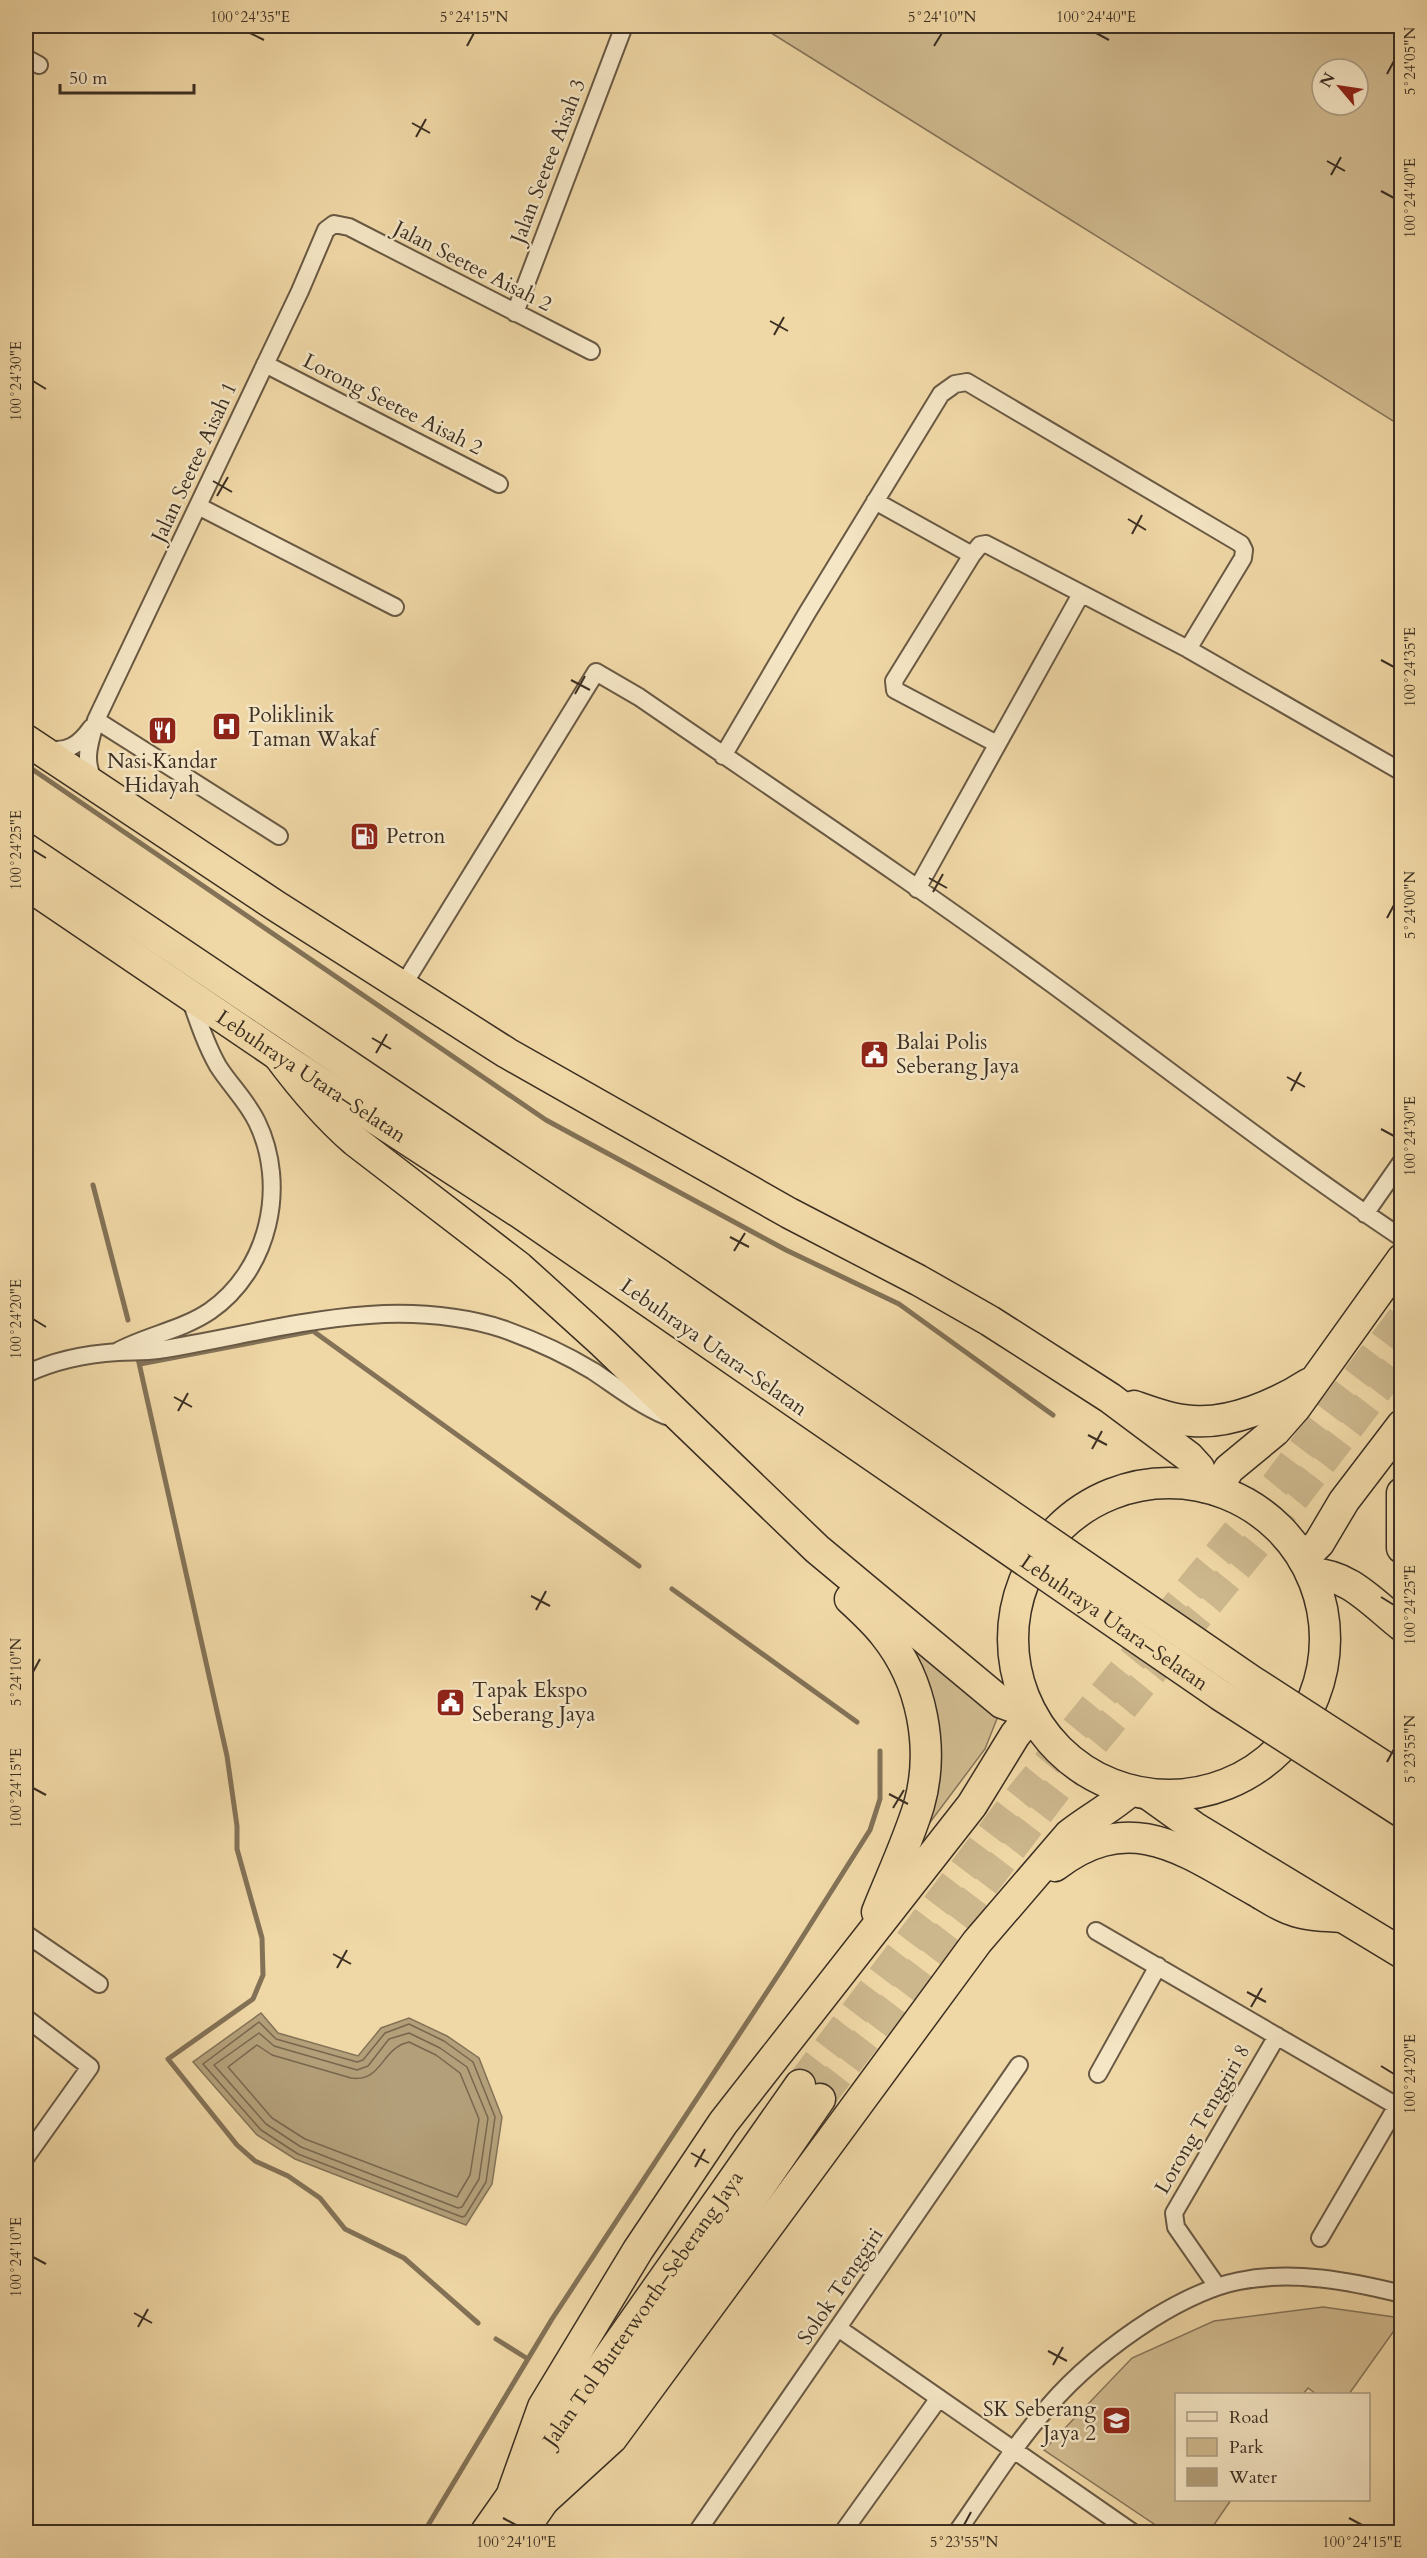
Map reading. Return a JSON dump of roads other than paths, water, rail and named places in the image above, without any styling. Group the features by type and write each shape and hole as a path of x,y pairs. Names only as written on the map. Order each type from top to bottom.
{"highway":[{"path":"29,743 507,1053 596,1105 990,1321 1110,1398 1190,1457 1211,1488"},
{"name":"Lebuhraya Utara–Selatan","path":"26,849 653,1287 1220,1695 1401,1812"},
{"name":"Lebuhraya Utara–Selatan","path":"26,884 278,1055 520,1213 653,1287 1401,1778"},
{"path":"278,1055 332,1121 519,1266 603,1343 817,1549 1002,1703 1030,1711"},
{"path":"1211,1488 1229,1469 1275,1431 1320,1375 1401,1259"},
{"path":"1110,1398 1177,1419 1211,1420 1241,1414 1272,1402 1320,1375"},
{"path":"1307,1567 1344,1501 1401,1425"},
{"path":"542,2502 612,2438 977,1942 1070,1835 1086,1821 1139,1792 1184,1794 1220,1786 1253,1770 1275,1752 1304,1716 1318,1682 1324,1646 1322,1609 1307,1567 1280,1529 1266,1516 1251,1505 1211,1488 1162,1483 1119,1491 1080,1511 1048,1541 1025,1579 1014,1622 1015,1666 1030,1711 1053,1744 1066,1757 1096,1777 1139,1792 1401,1953"},
{"path":"1401,1493 1401,1548"},
{"path":"817,1549 831,1578 873,1620 898,1654 916,1694 925,1736 925,1767 920,1803 863,1945"},
{"path":"1307,1567 1348,1583 1401,1626"},
{"path":"513,2491 543,2407 638,2250 723,2123 972,1805 1030,1711"},
{"path":"1022,1892 1078,1851 1103,1841 1136,1837 1167,1843 1294,1911 1342,1917"},
{"name":"Jalan Tol Butterworth–Seberang Jaya","path":"486,2532 513,2491 810,2092 522,2532"}],"street":[{"name":"Jalan Seetee Aisah 3","path":"515,313 624,26"},
{"name":"Jalan Seetee Aisah 2","path":"334,224 348,227 591,351"},
{"name":"Jalan Seetee Aisah 1","path":"99,789 87,764 96,720 266,364 326,230 334,224"},
{"name":"Lorong Seetee Aisah 2","path":"266,364 499,484"},
{"path":"723,756 941,394 955,384 967,382 1241,544 1244,550 1243,558 1188,649"},
{"path":"875,501 972,555"},
{"path":"198,506 395,607"},
{"path":"997,744 895,690 894,681 972,555 980,546 986,544 1188,649 1401,772"},
{"path":"917,889 1081,594"},
{"path":"402,987 596,672 639,697 1051,983 1365,1214 1401,1238"},
{"name":"Jalan Seetee Aisah 1","path":"29,743 56,751 69,749 78,744 96,720"},
{"path":"96,720 279,836"},
{"path":"118,1352 136,1341 170,1332 193,1321 226,1298 248,1272 264,1241 268,1225 272,1188 269,1155 264,1139 247,1104 216,1062 189,995"},
{"path":"1365,1214 1401,1161"},
{"path":"26,1374 43,1365 118,1352 161,1349 338,1317 396,1313 444,1316 500,1329 542,1344 592,1371 659,1413 689,1426"},
{"path":"1096,1931 1399,2107 1320,2238"},
{"path":"26,1934 99,1984"},
{"path":"1098,2074 1158,1966"},
{"path":"26,2157 89,2072 88,2064 28,2026"},
{"name":"Lorong Tenggiri 8","path":"1217,2286 1176,2227 1174,2213 1277,2036"},
{"name":"Solok Tenggiri","path":"697,2532 1019,2065"},
{"path":"957,2532 1047,2408 1083,2370 1116,2343 1169,2308 1217,2286 1241,2281 1308,2278 1362,2284 1401,2294"},
{"path":"838,2328 1132,2532"},
{"path":"843,2532 939,2398"}],"water":[{"path":"261,2013 278,2033 358,2056 381,2028 409,2018 447,2036 479,2058 502,2117 492,2184 466,2225 295,2159 257,2135 193,2062"}],"waterway":[{"path":"26,765 546,1120 786,1250 899,1304 1053,1415"},
{"path":"93,1185 128,1320"},
{"path":"140,1364 313,1331 639,1566"},
{"path":"137,1354 227,1756 237,1826 237,1849 262,1938 263,1975 253,1999 168,2059 237,2145 255,2161 288,2176 320,2198 345,2229 404,2258 478,2323"},
{"path":"672,1589 857,1722"},
{"path":"1397,1656 1402,1659"},
{"path":"424,2532 552,2319 786,1963 870,1830 880,1799 880,1751"},
{"path":"496,2339 528,2359"}],"tunnel":[{"path":"800,2085 1013,1805 1276,1484 1402,1318"},
{"path":"820,2099 1067,1776 1296,1496 1402,1358"}],"place":[{"name":"Poliklinik Taman Wakaf","path":"227,727"},
{"name":"Nasi Kandar Hidayah","path":"162,730"},
{"name":"Petron","path":"365,836"},
{"name":"Balai Polis Seberang Jaya","path":"875,1054"},
{"name":"Tapak Ekspo Seberang Jaya","path":"451,1702"},
{"name":"SK Seberang Jaya 2","path":"1117,2421"}]}
